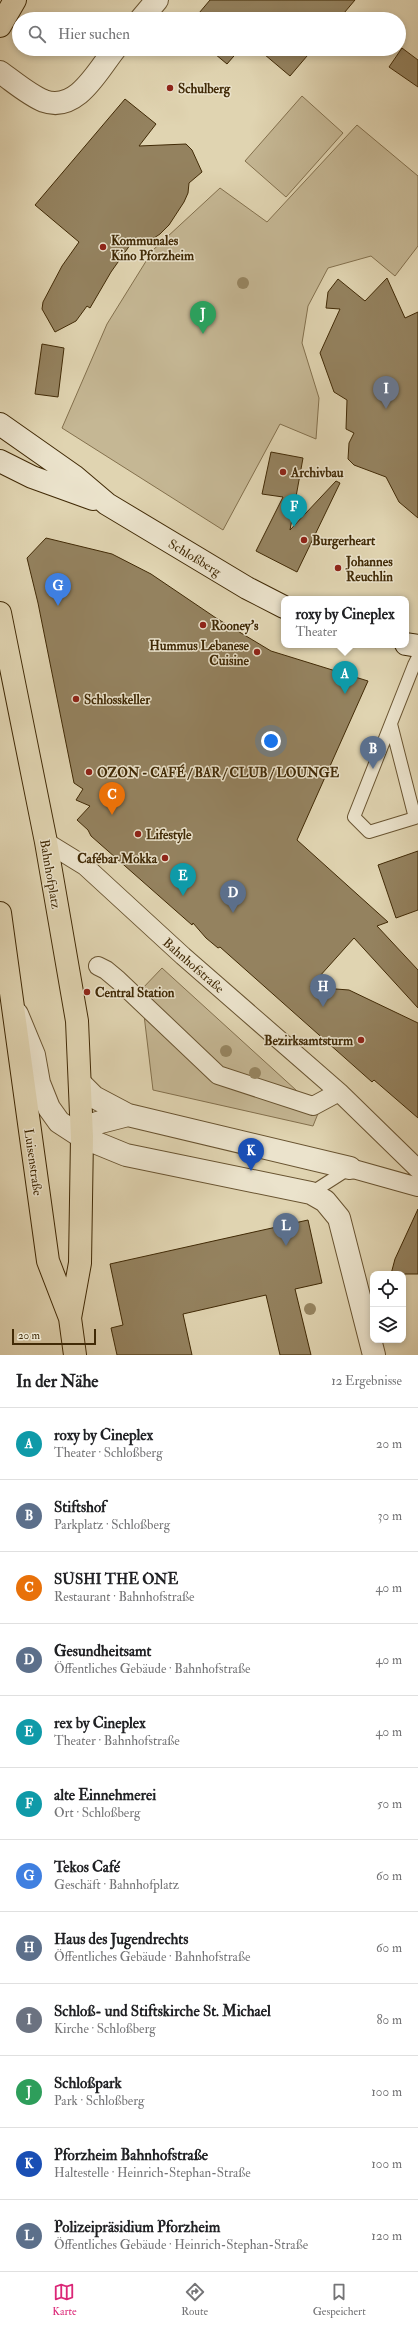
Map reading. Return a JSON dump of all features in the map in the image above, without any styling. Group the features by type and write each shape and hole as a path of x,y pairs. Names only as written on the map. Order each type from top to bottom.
{"main road":[{"path":"0,26 15,0"},
{"name":"Bahnhofplatz","path":"0,613 46,842 77,1021 82,1138"},
{"path":"0,913 12,1002"},
{"name":"Luisenstraße","path":"12,1002 48,1261 70,1318 75,1355"},
{"name":"Luisenstraße","path":"70,1318 80,1263 82,1138"}],"street":[{"path":"147,12 157,0"},
{"path":"0,72 43,101 57,104 70,100 83,90 110,56"},
{"name":"Schloßberg","path":"0,424 74,476 107,504 244,591 281,606"},
{"name":"Schloßberg","path":"0,461 32,477 107,504"},
{"name":"Bahnhofstraße","path":"46,842 85,866 183,956 339,1092 418,1169"},
{"path":"98,966 118,980 218,1075 313,1106 339,1092"},
{"path":"12,1002 31,1046 40,1087 48,1108 59,1122 82,1138 126,1155 311,1193 325,1201 339,1218 341,1238 374,1355"},
{"path":"80,1083 94,1097 128,1115 350,1168 418,1187"},
{"path":"82,1138 97,1123 128,1115"}],"lane":[{"path":"391,724 415,818 368,832 354,817 391,724 418,657"},
{"path":"311,1193 350,1168"}],"shaded area":[{"path":"302,96 343,133 286,197 245,161"},
{"path":"357,125 418,176 418,246 395,276 371,256 328,268 308,306 302,343 319,398 316,439 280,424 223,530 62,428 107,324 153,250 220,188 267,222"},
{"path":"162,968 319,1111 313,1126 153,1090 141,990"}],"building":[{"path":"210,0 355,0 345,12 200,12"},
{"path":"406,51 418,60 418,87 389,67 397,56 406,56"},
{"path":"217,56 234,56 227,64"},
{"path":"266,56 307,56 290,76"},
{"path":"125,99 156,124 139,146 186,144 192,150 202,172 189,183 188,193 184,202 169,225 160,234 148,242 135,238 111,272 90,308 87,306 76,321 55,332 42,309 43,302 62,266 79,242 35,205"},
{"path":"387,278 405,318 418,312 418,518 399,502 386,477 354,465 348,459 349,443 354,433 346,429 347,400 334,392 320,353 340,309 326,308 328,292 338,279 365,301"},
{"path":"42,344 64,348 58,397 35,394"},
{"path":"271,452 303,458 290,530 336,481 340,483 297,572 256,551 283,497 262,494"},
{"path":"46,538 112,554 151,574 216,618 271,651 368,681 297,840 388,922 377,926 418,970 418,1008 354,938 310,987 349,990 418,1023 418,1118 374,1080 372,1082 220,947 218,948 206,938 193,923 192,925 91,836 88,830 77,820 90,806 76,800 83,789 74,783 38,603 27,558"},
{"path":"418,851 418,910 396,918 378,865"},
{"path":"418,1209 418,1274 406,1274 406,1271 392,1271 395,1259"},
{"path":"308,1220 322,1283 295,1289 311,1355 280,1355 266,1295 183,1314 192,1355 117,1355 111,1328 123,1325 110,1264"}],"place":[{"name":"Schulberg","path":"170,88"},
{"name":"Kommunales Kino Pforzheim","path":"103,247"},
{"name":"Schloßpark","path":"203,334"},
{"name":"Schloß- und Stiftskirche St. Michael","path":"386,409"},
{"name":"Archivbau","path":"283,472"},
{"name":"alte Einnehmerei","path":"294,527"},
{"name":"Burgerheart","path":"304,540"},
{"name":"Johannes Reuchlin","path":"338,568"},
{"name":"Tekos Café","path":"58,606"},
{"name":"Rooney's","path":"203,625"},
{"name":"Hummus Lebanese Cuisine","path":"257,652"},
{"name":"roxy by Cineplex","path":"345,694"},
{"name":"Schlosskeller","path":"76,699"},
{"name":"Stiftshof","path":"373,769"},
{"name":"OZON - CAFÉ / BAR / CLUB / LOUNGE","path":"89,772"},
{"name":"SUSHI THE ONE","path":"112,815"},
{"name":"Lifestyle","path":"138,834"},
{"name":"Cafébar Mokka","path":"165,858"},
{"name":"rex by Cineplex","path":"183,896"},
{"name":"Gesundheitsamt","path":"233,913"},
{"name":"Central Station","path":"87,992"},
{"name":"Haus des Jugendrechts","path":"323,1007"},
{"name":"Bezirksamtsturm","path":"361,1040"},
{"name":"Pforzheim Bahnhofstraße","path":"251,1171"},
{"name":"Polizeipräsidium Pforzheim","path":"286,1246"}]}
